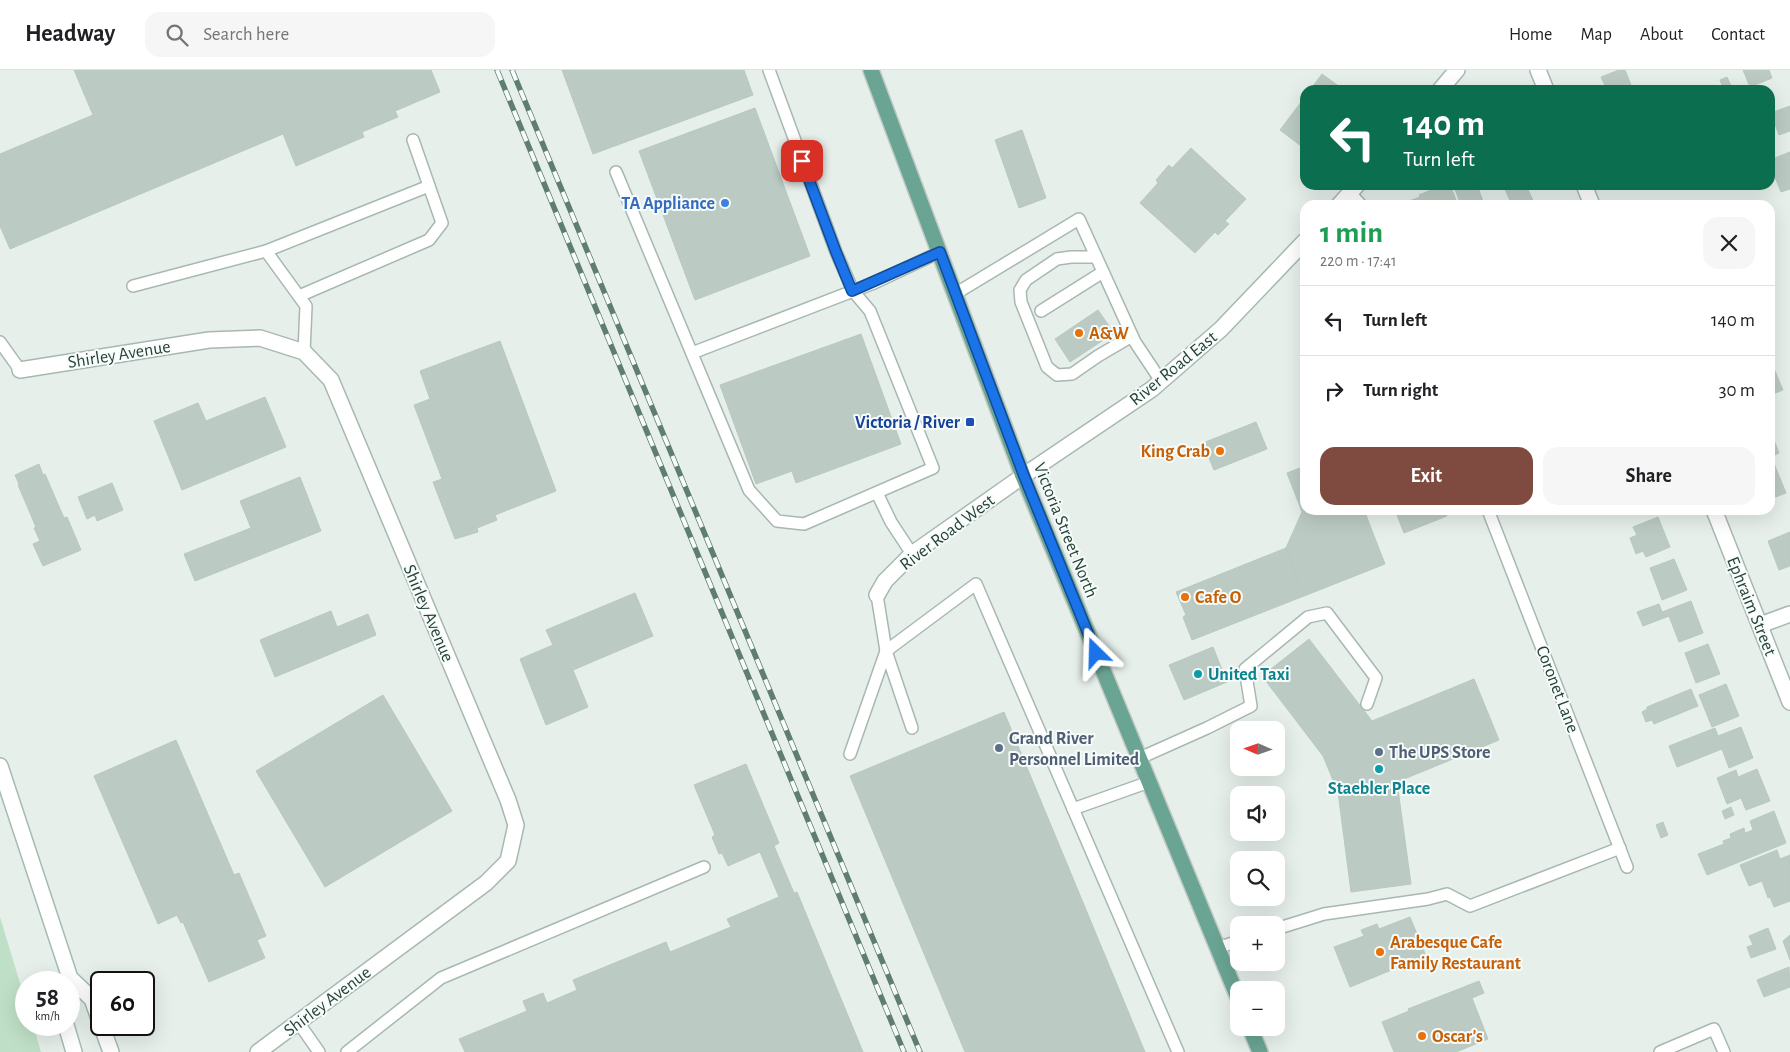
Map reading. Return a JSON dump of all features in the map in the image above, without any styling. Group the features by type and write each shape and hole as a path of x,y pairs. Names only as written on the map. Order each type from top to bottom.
{"main road":[{"name":"Victoria Street North","path":"871,70 1024,476 1231,981"},
{"path":"1253,1036 1260,1052"}],"street":[{"path":"1444,85 1457,70"},
{"path":"1538,70 1544,85"},
{"path":"1344,200 1353,190"},
{"name":"River Road East","path":"1024,476 1161,381 1221,329 1300,246"},
{"name":"Shirley Avenue","path":"20,370 209,340 260,338 304,352 331,380 508,800 516,825 508,861 486,883 258,1052"},
{"name":"River Road West","path":"877,595 885,581 912,554 1024,476"},
{"name":"Ephraim Street","path":"1716,515 1790,702"},
{"path":"1760,625 1790,614"},
{"path":"0,766 67,971"},
{"path":"80,989 92,999 111,1052"},
{"path":"69,1036 74,1052"}],"lane":[{"path":"616,172 749,490 777,521 804,524 933,468 870,311 852,291 769,70"},
{"path":"299,296 429,240 442,223 413,140"},
{"path":"133,286 266,251 428,186"},
{"path":"955,294 1079,219 1132,336 1161,381"},
{"path":"266,251 306,306 304,352"},
{"path":"692,354 852,291 940,252"},
{"path":"1096,257 1071,256 1056,259 1026,280 1020,290 1021,302 1047,367 1057,375 1072,374 1132,336"},
{"path":"1042,311 1103,272"},
{"path":"0,342 20,370"},
{"path":"877,492 892,522 912,554"},
{"name":"Coronet Lane","path":"1490,515 1627,867"},
{"path":"850,754 886,651 976,584 1178,1052"},
{"path":"877,595 886,651 912,728"},
{"path":"1140,758 1251,706 1245,669 1308,618 1328,613 1376,678 1367,704"},
{"path":"1073,809 1150,782"},
{"path":"1285,926 1324,914 1428,899 1447,894 1470,906 1620,848"},
{"path":"348,1052 441,978 704,867"},
{"path":"1218,948 1230,944"},
{"path":"298,1022 319,1052"},
{"path":"1660,1052 1714,1030 1724,1052"}],"green space":[{"path":"0,917 16,971 15,1036 36,1036 41,1052 0,1052"}],"building":[{"path":"74,70 431,70 440,92 395,111 398,117 362,132 364,137 296,166 283,134 10,249 0,226 0,154 93,115"},
{"path":"562,70 744,70 753,95 593,154"},
{"path":"1619,70 1625,70 1631,85 1605,85 1601,77"},
{"path":"1743,70 1769,70 1772,78 1755,85 1749,85"},
{"path":"1322,74 1337,85 1314,85"},
{"path":"1727,77 1731,85 1722,85 1720,80"},
{"path":"1300,104 1300,145 1280,130"},
{"path":"1790,106 1790,131 1779,135 1775,124 1775,112"},
{"name":"TA Appliance","path":"755,108 810,256 695,300 639,151"},
{"path":"1022,130 1046,198 1019,208 995,140"},
{"path":"1191,148 1246,199 1225,221 1229,224 1218,235 1215,232 1195,253 1140,203 1158,183 1156,180 1169,165 1172,168"},
{"path":"1790,152 1790,189 1781,192 1775,177 1775,158"},
{"path":"1431,190 1452,190 1456,200 1412,200 1420,197 1419,195"},
{"path":"1455,190 1479,190 1483,200 1459,200"},
{"path":"1505,190 1528,190 1533,200 1510,200"},
{"path":"1098,310 1114,333 1070,362 1055,339"},
{"path":"861,334 901,444 796,483 792,471 756,484 720,385"},
{"path":"500,341 556,491 495,515 497,520 477,528 478,532 455,539 433,482 442,479 414,405 430,399 420,371"},
{"path":"1775,371 1783,390 1775,393"},
{"path":"265,397 286,447 182,490 154,421 198,403 206,421"},
{"path":"1256,422 1267,449 1214,470 1203,443"},
{"path":"1775,443 1779,453 1775,455"},
{"path":"39,464 64,518 67,517 81,550 43,566 33,544 40,541 34,528 36,527 15,475"},
{"path":"1775,466 1786,493 1775,497"},
{"path":"1300,468 1300,507 1287,473"},
{"path":"300,477 321,531 195,581 184,554 251,528 240,501"},
{"path":"112,483 123,510 97,521 95,515 87,519 78,497"},
{"path":"1301,515 1366,515 1385,564 1304,596 1286,548"},
{"path":"1397,515 1447,516 1404,533"},
{"path":"1658,517 1670,547 1646,557 1643,551 1636,554 1630,538 1637,535 1633,527"},
{"path":"1790,532 1790,566 1779,570 1768,541"},
{"path":"1286,548 1304,596 1192,640 1183,617 1186,615 1176,592"},
{"path":"1674,559 1687,590 1662,600 1650,568"},
{"path":"635,593 653,636 573,670 588,707 546,725 520,659 553,645 546,630"},
{"path":"1691,601 1703,633 1679,642 1669,616 1643,626 1637,612 1659,604 1662,612"},
{"path":"331,611 337,627 368,614 376,635 275,677 260,640"},
{"name":"Staebler Place","path":"1309,639 1372,721 1474,679 1499,740 1397,782 1411,884 1351,892 1338,792 1323,756 1262,676"},
{"path":"1708,644 1720,674 1696,683 1685,653"},
{"name":"United Taxi","path":"1213,647 1227,682 1184,700 1169,665"},
{"path":"1726,684 1739,716 1712,727 1699,695"},
{"path":"1691,689 1698,706 1654,724 1652,720 1646,722 1642,712 1647,707"},
{"path":"383,695 452,811 325,887 256,771"},
{"path":"1004,712 1145,1052 965,1052 850,776"},
{"path":"1741,727 1753,758 1729,768 1722,749 1677,767 1669,746 1715,728 1718,736"},
{"path":"176,740 234,875 239,873 266,936 257,940 265,958 209,982 183,922 181,923 177,915 158,924 94,776"},
{"path":"746,764 779,843 774,846 794,893 797,892 863,1052 465,1052 459,1039 527,1011 523,1001 543,993 547,1003 577,990 573,980 666,942 670,952 731,927 727,919 779,897 760,852 728,866 722,853 719,854 712,837 715,835 694,785"},
{"path":"1757,769 1770,801 1746,810 1741,798 1727,804 1717,778 1736,770 1738,777"},
{"path":"1731,807 1734,815 1725,819 1722,811"},
{"path":"1774,811 1786,843 1707,875 1698,854 1724,844 1723,841 1731,838 1730,834 1744,828 1745,833 1753,830 1750,821"},
{"path":"1663,822 1668,835 1661,838 1656,825"},
{"path":"1777,850 1780,859 1790,855 1790,901 1774,907 1770,897 1768,898 1762,881 1749,886 1740,865"},
{"name":"Arabesque Cafe Family Restaurant","path":"1410,917 1426,956 1350,987 1334,947 1364,936 1361,930 1377,924 1379,929"},
{"path":"1768,928 1776,949 1751,958 1747,947 1753,945 1749,936"},
{"path":"1790,935 1790,960 1783,941"},
{"path":"1789,967 1790,987 1764,997 1757,980"},
{"path":"1479,981 1484,993 1472,998 1488,1039 1456,1052 1394,1052 1382,1022 1409,1011 1408,1009"}],"railway":[{"path":"497,70 904,1052"},
{"path":"512,70 920,1052"}],"place":[{"name":"TA Appliance","path":"725,203"},
{"name":"A&W","path":"1079,333"},
{"name":"Victoria / River","path":"970,422"},
{"name":"King Crab","path":"1220,451"},
{"name":"Cafe O","path":"1185,597"},
{"name":"United Taxi","path":"1198,674"},
{"name":"Grand River Personnel Limited","path":"999,748"},
{"name":"The UPS Store","path":"1379,752"},
{"name":"Staebler Place","path":"1379,769"},
{"name":"Arabesque Cafe Family Restaurant","path":"1380,952"},
{"name":"Oscar’s","path":"1422,1036"}],"route":[{"path":"802,161 852,291 874,283 940,252 1024,476 1096,653"}]}
